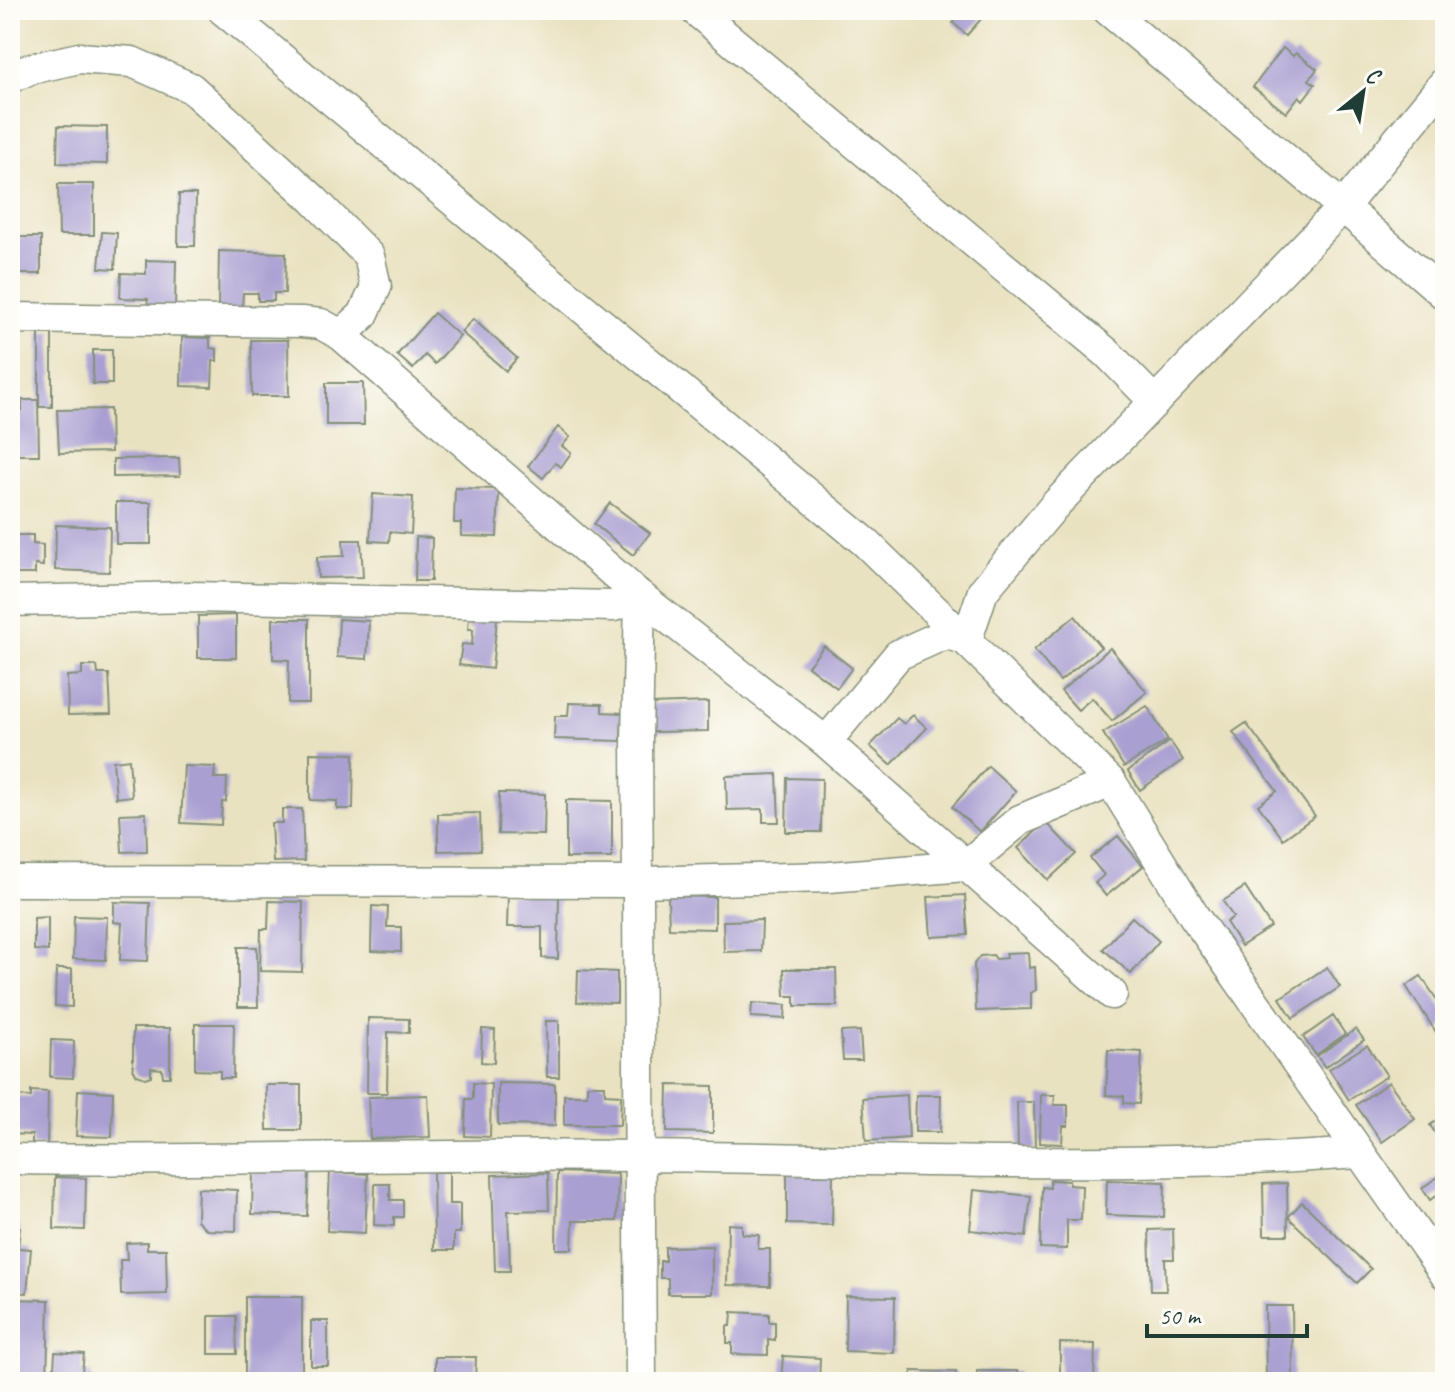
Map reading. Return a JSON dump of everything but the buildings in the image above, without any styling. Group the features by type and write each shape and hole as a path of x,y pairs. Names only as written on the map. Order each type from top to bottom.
{"street":[{"path":"223,10 865,542 1111,782 1194,916 1445,1274"},
{"path":"695,10 1107,353 1155,402"},
{"path":"1108,10 1445,295"},
{"path":"10,78 30,69 79,58 132,62 191,88 313,199 369,256 376,287 363,315 341,335"},
{"path":"967,639 983,591 1056,504 1343,207 1445,82"},
{"path":"10,318 302,322 321,324 341,335 640,596 826,742 1112,994"},
{"path":"10,601 192,597 614,606 640,596"},
{"path":"640,596 637,739 641,1382"},
{"path":"826,742 898,655 945,634 967,639"},
{"path":"10,881 639,882 829,877 965,866 1020,820 1111,782"},
{"path":"10,1159 499,1155 1006,1163 1281,1159 1360,1153"}]}
